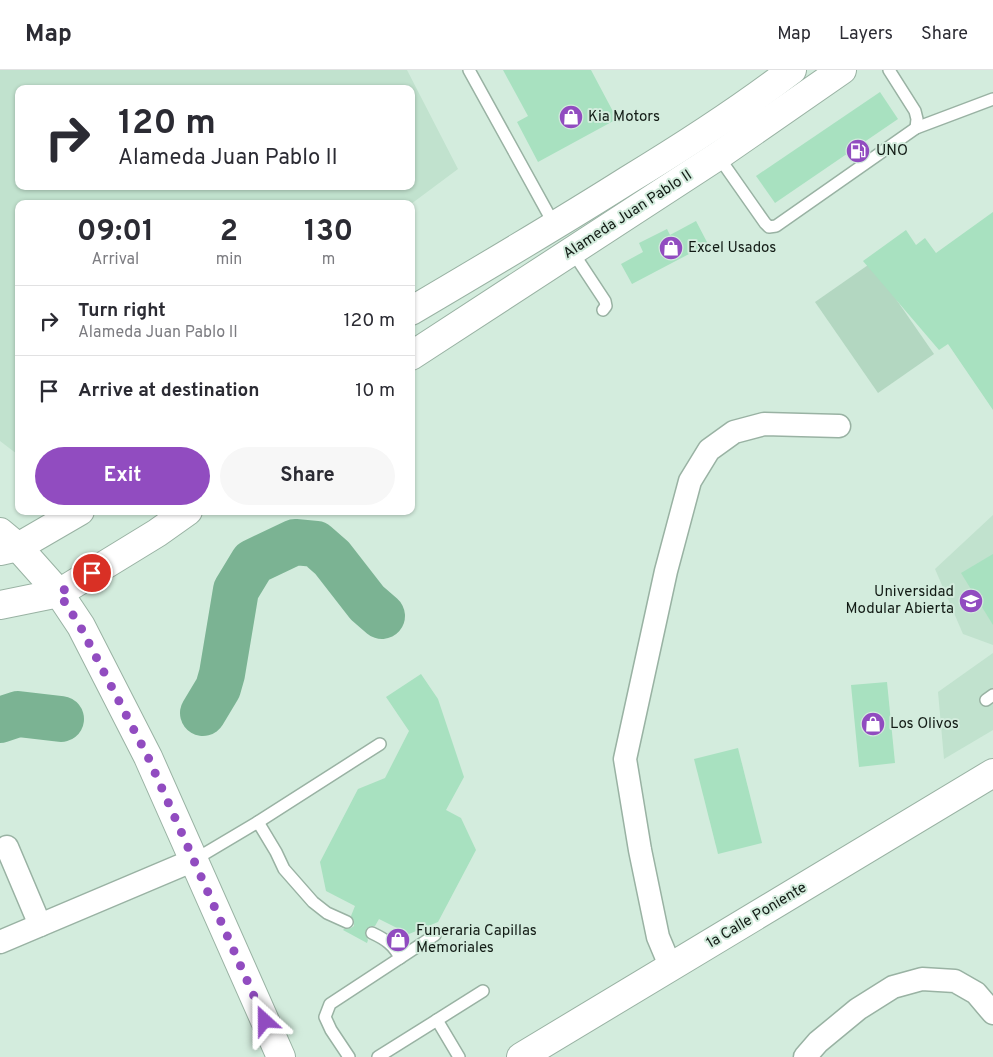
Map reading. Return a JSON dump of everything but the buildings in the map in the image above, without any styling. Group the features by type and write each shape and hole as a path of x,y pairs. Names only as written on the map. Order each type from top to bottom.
{"main road":[{"name":"Alameda Juan Pablo II","path":"415,353 718,156 842,70"},
{"name":"Alameda Juan Pablo II","path":"415,309 555,226 675,151 779,75"},
{"path":"71,515 6,543 59,593 80,626 148,757 281,1057"},
{"path":"0,606 59,593 157,533 182,515"},
{"name":"1a Calle Poniente","path":"521,1057 993,773"}],"street":[{"path":"671,968 658,937 624,760 666,571 690,481 709,450 734,432 764,424 839,426"},
{"path":"8,848 40,925"},
{"path":"0,942 194,860"},
{"path":"804,1057 818,1042 858,1008 893,987 922,980 954,981 976,994 993,1012"}],"lane":[{"path":"470,70 555,226"},
{"path":"889,70 915,111 917,119 916,128"},
{"path":"718,156 765,224 769,227 776,226 916,128 993,99"},
{"path":"572,251 604,301 606,306 603,310"},
{"path":"194,860 258,822 380,744"},
{"path":"258,822 284,869 313,902 326,912 347,922"},
{"path":"372,933 384,939 395,949 400,958"},
{"path":"350,1057 330,1030 325,1017 330,1004 435,934"},
{"path":"378,1057 483,991"},
{"path":"437,1020 459,1057"}],"shaded area":[{"path":"0,70 407,70 415,85 15,85 15,190 415,190 415,86 458,169 415,201 15,200 15,452 0,441"},
{"path":"871,263 934,354 878,393 815,302"},
{"name":"Universidad Modular Abierta","path":"993,515 993,645 963,634 935,569"},
{"path":"993,653 993,730 944,759 938,692"}],"waterway":[{"path":"203,713 218,688 222,674 236,590 253,562 295,542 316,544 332,558 367,603 382,616"},
{"path":"0,720 18,714 61,719"}],"place":[{"name":"Kia Motors","path":"571,117"},
{"name":"UNO","path":"858,151"},
{"name":"Excel Usados","path":"671,248"},
{"name":"Universidad Modular Abierta","path":"971,601"},
{"name":"Los Olivos","path":"873,724"},
{"name":"Funeraria Capillas Memoriales","path":"398,940"}],"route":[{"path":"92,573 59,593 80,626 148,757 265,1021"}]}
